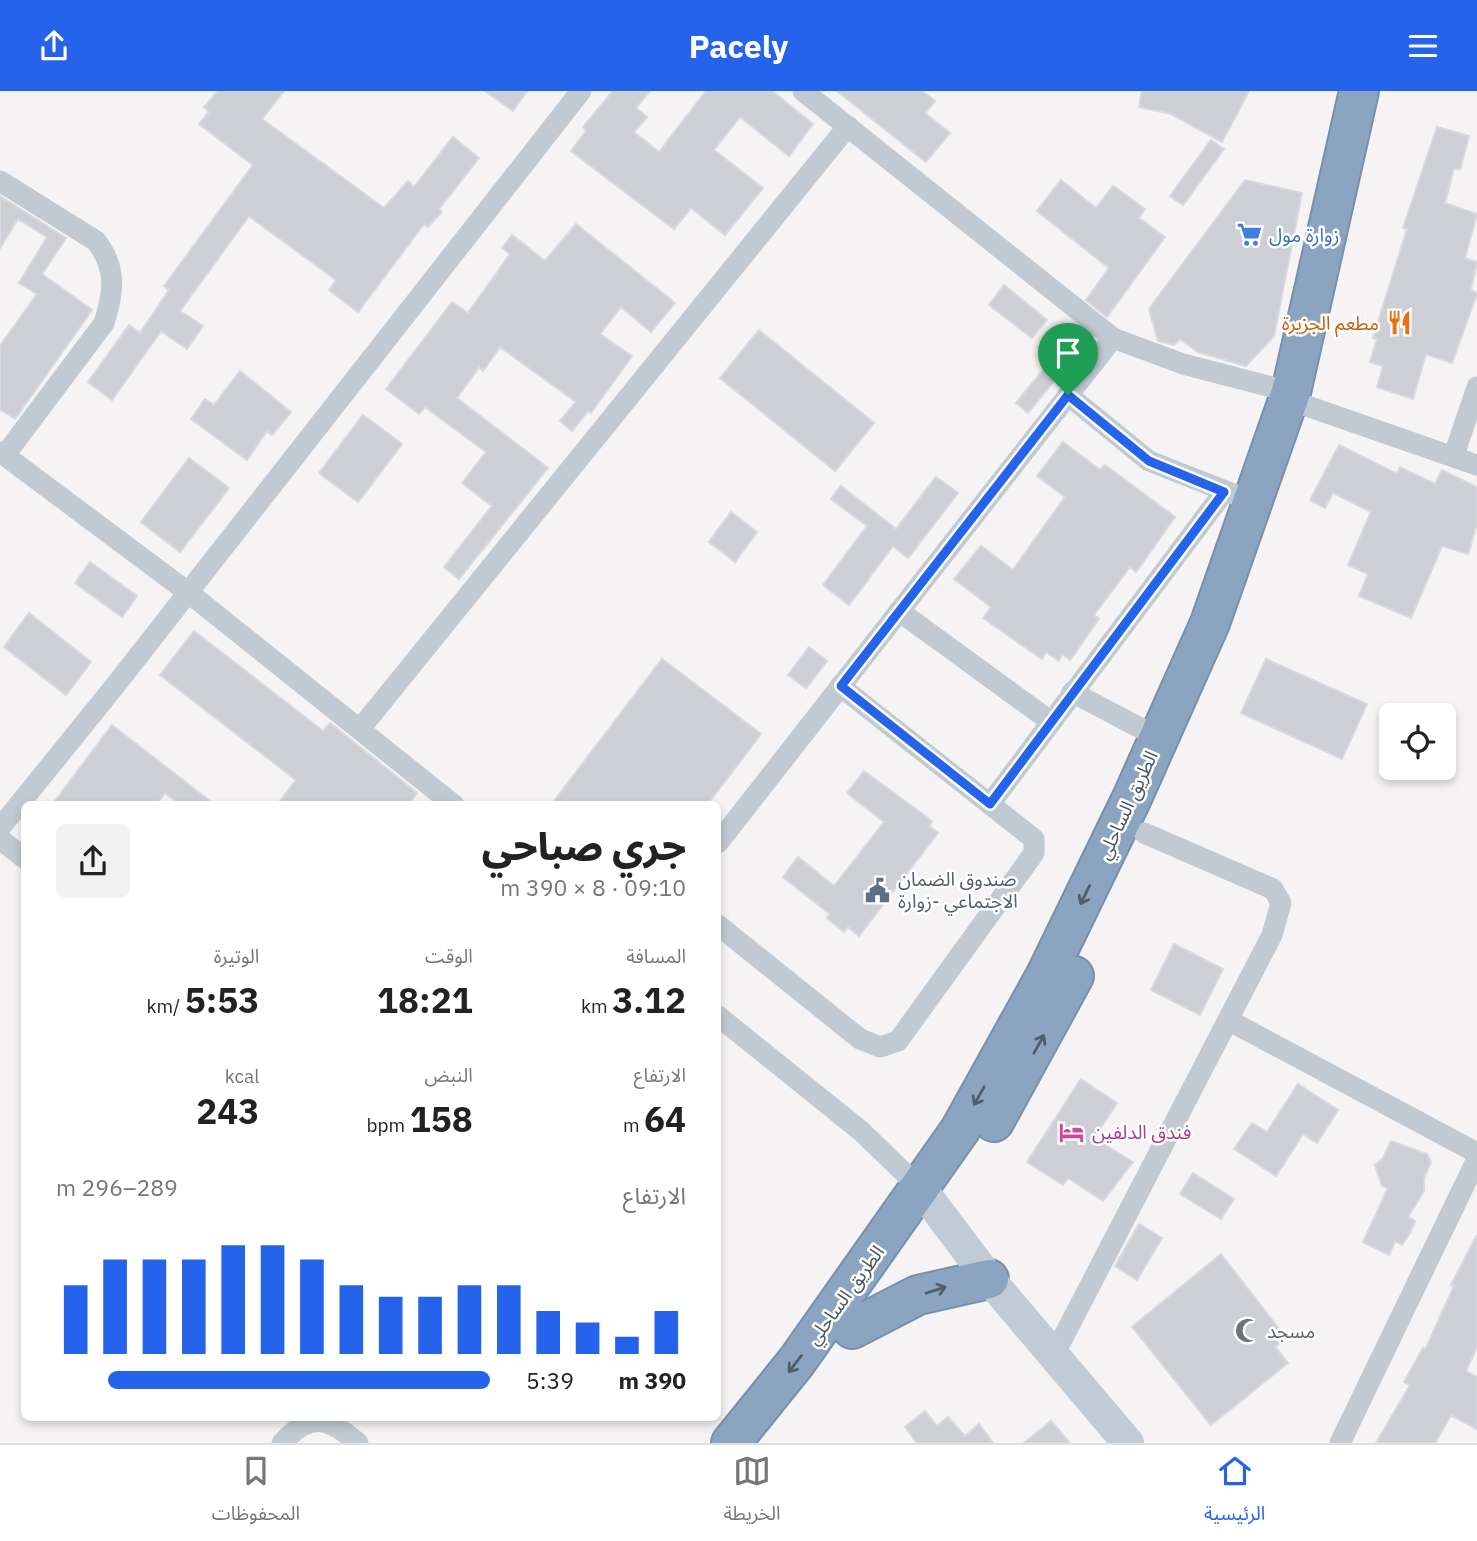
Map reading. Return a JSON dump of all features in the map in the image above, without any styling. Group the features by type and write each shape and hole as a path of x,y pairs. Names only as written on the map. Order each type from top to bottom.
{"highway":[{"name":"الطريق الساحلي","path":"765,1443 852,1329 929,1200 960,1130 1046,975 1210,623 1239,496 1299,399 1359,91"},
{"name":"الطريق الساحلي","path":"731,1443 929,1200 1039,1044 1144,833 1232,629 1299,399 1383,91"},
{"path":"852,1329 918,1295 989,1279"}],"street":[{"path":"22,801 582,91"},
{"path":"803,91 1113,338 1183,364 1299,399 1477,465"},
{"path":"360,729 848,126"},
{"path":"0,181 96,241 106,254 113,274 112,297 104,323 3,453 188,593 449,801"},
{"path":"721,839 1113,338"},
{"path":"1454,455 1477,387"},
{"path":"990,804 1072,692 1239,496 1149,461 1068,395"},
{"path":"899,611 1050,721"},
{"path":"721,927 860,1039 880,1047 898,1041 1034,853 1034,839 841,686"},
{"path":"1072,692 1158,738"},
{"path":"0,828 21,802"},
{"path":"1054,1355 1272,935 1281,903 1273,889 1144,833"},
{"path":"0,839 21,856"},
{"path":"721,1018 861,1131 929,1200 989,1279 1128,1443"},
{"path":"1228,1020 1477,1156 1340,1443"},
{"path":"282,1443 305,1424 316,1421"},
{"path":"322,1421 342,1429 358,1443"}],"building":[{"path":"218,91 284,91 262,119 384,208 408,181 414,187 453,137 479,158 439,209 442,212 428,227 424,224 358,312 329,290 336,280 249,216 180,311 203,326 187,349 161,331 112,400 88,382 129,325 140,333 169,290 164,286 253,165 199,124 209,112 204,107"},
{"path":"485,91 527,91 513,111"},
{"path":"613,91 650,91 636,108 647,117 634,132 659,152 706,91 772,91 813,124 789,156 740,117 714,150 763,188 725,235 691,208 674,229 571,151 586,131 583,127"},
{"path":"837,91 922,91 935,101 925,113 950,133 926,162"},
{"path":"1142,91 1249,91 1222,142 1171,114 1139,107"},
{"path":"1437,127 1469,136 1460,170 1454,168 1445,203 1477,214 1465,258 1477,262 1471,289 1477,294 1452,363 1426,354 1413,399 1377,387 1383,366 1370,362 1377,339 1373,338 1407,229 1403,228"},
{"path":"1211,140 1224,149 1183,205 1170,196"},
{"path":"1061,180 1096,208 1113,186 1145,209 1139,218 1165,237 1107,317 1086,300 1109,268 1037,211"},
{"path":"1245,180 1302,193 1274,336 1246,366 1198,352 1180,339 1174,345 1158,341 1149,309"},
{"path":"0,196 66,238 42,274 92,310 15,419 0,409 0,346 37,294 19,283 47,237 18,219 0,248"},
{"path":"576,224 675,303 651,332 621,307 600,334 632,356 591,413 588,411 572,431 560,421 576,402 500,347 483,371 479,367 457,398 548,468 459,579 444,567 492,506 462,483 486,452 425,407 419,414 386,389 452,302 468,313 510,254 502,248 512,235 545,261"},
{"path":"1004,285 1047,320 1032,338 989,305"},
{"path":"759,330 874,423 835,471 720,378"},
{"path":"1064,344 1076,354 1028,413 1016,403"},
{"path":"240,371 291,412 272,435 267,431 247,460 191,419 205,399 214,405"},
{"path":"363,415 402,444 358,502 319,473"},
{"path":"1063,442 1100,470 1105,465 1175,517 1136,572 1130,567 1094,615 1099,619 1070,660 1062,654 1059,661 1046,652 1042,659 983,618 991,607 954,579 981,546 1013,570 1065,497 1037,476"},
{"path":"1339,445 1397,474 1400,467 1435,484 1442,470 1477,487 1477,524 1468,554 1442,546 1411,618 1359,596 1368,574 1348,565 1371,512 1333,493 1325,508 1310,500"},
{"path":"189,458 229,488 180,552 141,522"},
{"path":"936,477 958,493 908,558 893,546 849,605 823,585 867,526 831,499 841,486 896,529"},
{"path":"731,512 757,532 735,562 709,542"},
{"path":"90,562 137,596 122,617 75,583"},
{"path":"29,613 91,662 66,695 4,647"},
{"path":"194,631 323,731 330,723 417,793 411,801 280,801 296,780 160,675"},
{"path":"809,647 827,661 806,688 788,675"},
{"path":"662,659 761,734 710,801 554,801"},
{"path":"1266,659 1367,704 1342,759 1241,713"},
{"path":"112,725 210,801 176,801 165,793 159,801 55,801"},
{"path":"864,771 932,821 929,826 938,833 859,936 848,927 844,932 827,918 830,914 783,877 798,857 834,886 884,822 847,793"},
{"path":"1174,944 1223,969 1200,1015 1151,990"},
{"name":"فندق الدلفين","path":"1081,1079 1117,1103 1094,1138 1133,1162 1103,1201 1068,1178 1063,1185 1027,1162"},
{"path":"1298,1084 1338,1110 1317,1143 1303,1134 1276,1176 1234,1149 1252,1123 1267,1132"},
{"path":"1391,1141 1427,1154 1431,1162 1424,1178 1424,1191 1408,1217 1415,1221 1410,1233 1402,1245 1395,1241 1389,1255 1363,1242 1388,1188 1382,1186 1375,1165 1383,1158"},
{"path":"1193,1173 1234,1199 1221,1219 1180,1194"},
{"path":"1139,1224 1162,1238 1137,1280 1115,1266"},
{"path":"1477,1235 1477,1347 1466,1371 1477,1377 1477,1429 1451,1415 1435,1443 1376,1443 1410,1385 1404,1382 1423,1348 1425,1350 1454,1286 1451,1285"},
{"path":"1221,1254 1286,1338 1275,1347 1288,1363 1211,1425 1132,1327"},
{"path":"925,1411 937,1426 948,1417 965,1436 979,1424 993,1443 917,1443 905,1427"},
{"path":"1051,1421 1070,1443 1024,1443"}],"place":[{"name":"زوارة مول","path":"1249,235"},
{"name":"مطعم الجزيرة","path":"1399,323"},
{"name":"صندوق الضمان الاجتماعي -زوارة","path":"878,890"},
{"name":"فندق الدلفين","path":"1072,1132"},
{"name":"مسجد","path":"1247,1331"}],"route":[{"path":"1068,395 1149,461 1224,492 990,804 841,686 1068,395"}]}
